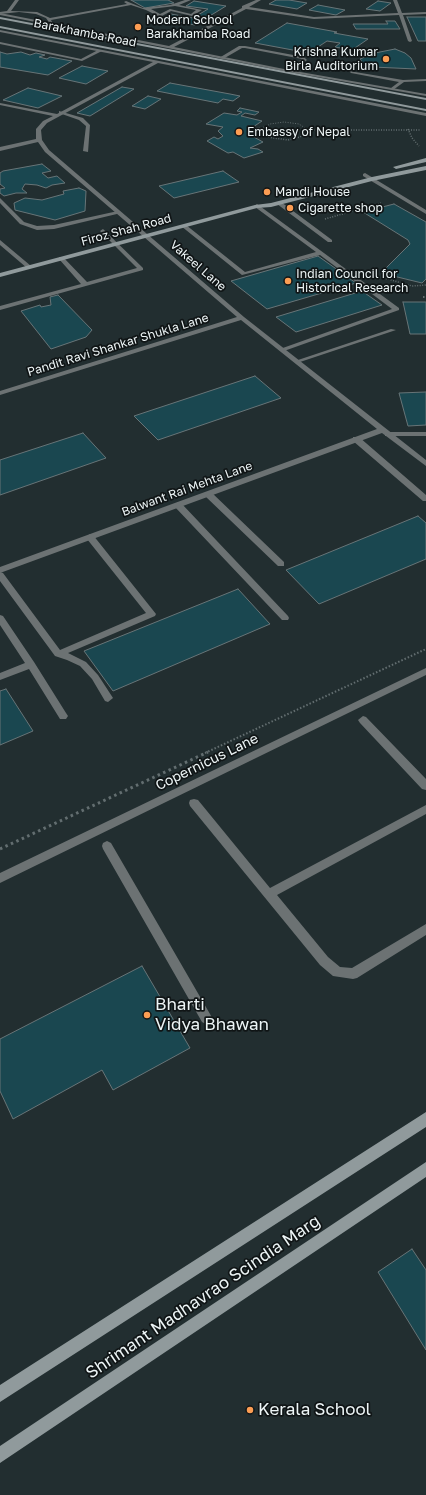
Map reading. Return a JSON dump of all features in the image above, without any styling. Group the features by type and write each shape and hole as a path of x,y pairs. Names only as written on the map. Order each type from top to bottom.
{"main road":[{"name":"Barakhamba Road","path":"0,18 426,99"},
{"name":"Barakhamba Road","path":"0,27 426,110"},
{"name":"Firoz Shah Road","path":"257,206 266,200 426,160"},
{"name":"Firoz Shah Road","path":"0,275 257,206 279,203 372,179 426,168"},
{"name":"Shrimant Madhavrao Scindia Marg","path":"0,1394 426,1119"},
{"name":"Shrimant Madhavrao Scindia Marg","path":"0,1454 426,1169"}],"street":[{"path":"10,12 17,0"},
{"path":"122,0 160,16 170,10 192,15 200,10 175,5"},
{"path":"146,9 175,5 189,0"},
{"path":"169,48 243,7 259,0"},
{"path":"395,0 410,41"},
{"path":"51,21 131,4"},
{"path":"243,7 314,18 426,13"},
{"path":"0,13 37,13 45,15 51,21"},
{"path":"0,13 31,20 51,21 169,48 426,95"},
{"path":"24,23 31,20"},
{"path":"0,36 13,30"},
{"path":"0,31 412,111 426,116"},
{"path":"0,42 82,60 100,51"},
{"path":"221,58 241,47 304,58 305,60 289,71"},
{"path":"0,148 39,140 38,130 45,122 59,113 156,62"},
{"path":"341,80 350,72 352,67"},
{"path":"350,72 403,81 426,80"},
{"path":"393,89 403,81"},
{"path":"0,104 59,113 81,119 88,126 86,151"},
{"name":"Vakeel Lane","path":"39,140 47,151 242,318 426,464"},
{"path":"365,175 426,212"},
{"path":"0,200 22,223 37,228 54,227 118,213"},
{"path":"279,203 330,241"},
{"path":"257,206 397,309 282,350"},
{"path":"184,226 244,274 320,253"},
{"path":"0,308 141,270 103,231"},
{"path":"0,242 29,267"},
{"path":"61,258 86,285"},
{"name":"Pandit Ravi Shankar Shukla Lane","path":"0,393 242,318"},
{"path":"298,361 393,330"},
{"name":"Balwant Rai Mehta Lane","path":"0,570 356,439 385,432 426,434"},
{"path":"356,439 426,499"},
{"path":"208,494 281,564"},
{"path":"178,505 285,618"},
{"path":"58,654 152,614 90,537"},
{"path":"0,575 58,654 70,657 83,664 95,677 108,698"},
{"path":"0,618 31,664 63,716"},
{"path":"0,677 31,664"},
{"name":"Copernicus Lane","path":"0,878 426,671"},
{"path":"363,720 426,786"},
{"path":"194,803 324,961 337,972 353,974 426,929"},
{"path":"269,894 426,809"},
{"path":"107,846 206,1018"}],"path":[{"path":"412,111 407,122 408,130 412,138 422,149"},
{"path":"306,130 304,135 288,140 273,138 261,132 265,126 277,122 292,123 304,127 306,130 426,130"},
{"path":"307,224 401,198"},
{"path":"377,275 412,286 426,285"},
{"path":"0,849 426,649"}],"building":[{"path":"131,0 168,0 174,3 145,8"},
{"path":"276,0 289,0 307,3 297,9 269,4"},
{"path":"194,1 226,6 195,25 162,19 171,14 193,18 208,9 186,6"},
{"path":"378,1 391,3 380,11 366,9"},
{"path":"318,5 345,10 336,15 309,10"},
{"path":"407,17 426,17 426,41 418,41"},
{"path":"386,21 395,21 400,29 356,29 353,24 388,24"},
{"path":"287,23 368,39 352,50 335,47 340,43 327,41 309,53 255,43"},
{"name":"Krishna Kumar Birla Auditorium","path":"395,49 405,53 411,58 416,69 373,67 364,65 360,59 375,53"},
{"path":"0,52 7,54 21,52 30,55 36,53 45,55 39,57 47,59 50,57 72,61 48,75 0,67"},
{"path":"82,66 108,71 86,84 59,78"},
{"path":"170,83 240,96 233,101 223,99 218,103 157,91"},
{"path":"122,87 134,89 90,116 77,113"},
{"path":"28,88 62,96 38,108 3,100"},
{"path":"148,96 161,99 145,109 132,106"},
{"name":"Embassy of Nepal","path":"240,108 259,112 255,115 245,113 241,116 262,121 253,127 260,128 260,134 252,136 263,142 250,148 258,149 263,152 244,158 233,152 228,153 207,141 214,137 218,139 223,136 218,131 223,127 206,124 224,113 237,115 242,112 237,111"},
{"path":"42,164 51,171 42,173 48,178 57,176 65,183 52,185 46,188 37,185 25,184 22,189 27,193 16,193 4,196 0,193 0,189 5,188 0,184 0,173 3,171"},
{"path":"223,171 239,182 174,198 159,186"},
{"path":"79,188 86,191 85,211 55,220 15,210 14,203 25,198 42,200 64,194 63,191"},
{"path":"394,204 426,222 426,279 422,283 381,273 410,244 408,240 363,212"},
{"path":"318,256 356,283 267,309 231,281"},
{"path":"362,291 382,305 296,332 276,317"},
{"path":"58,295 92,330 86,337 51,349 21,311 40,305 41,307 51,305 50,297"},
{"path":"403,302 426,302 426,334 410,334"},
{"path":"255,376 281,398 158,440 134,416"},
{"path":"426,392 426,425 408,426 399,393"},
{"path":"83,433 106,458 0,495 0,460"},
{"path":"418,516 426,523 426,559 319,604 286,570"},
{"path":"238,589 270,624 113,691 84,651"},
{"path":"6,689 33,731 0,745 0,691"},
{"path":"142,966 190,1048 113,1090 102,1070 13,1119 0,1091 0,1039"},
{"path":"412,1249 426,1270 426,1350 378,1272"}],"place":[{"name":"Modern School Barakhamba Road","path":"138,27"},
{"name":"Krishna Kumar Birla Auditorium","path":"386,59"},
{"name":"Embassy of Nepal","path":"239,132"},
{"name":"Mandi House","path":"267,192"},
{"name":"Cigarette shop","path":"290,208"},
{"name":"Indian Council for Historical Research","path":"288,281"},
{"name":"Bharti Vidya Bhawan","path":"147,1015"},
{"name":"Kerala School","path":"250,1410"}]}
